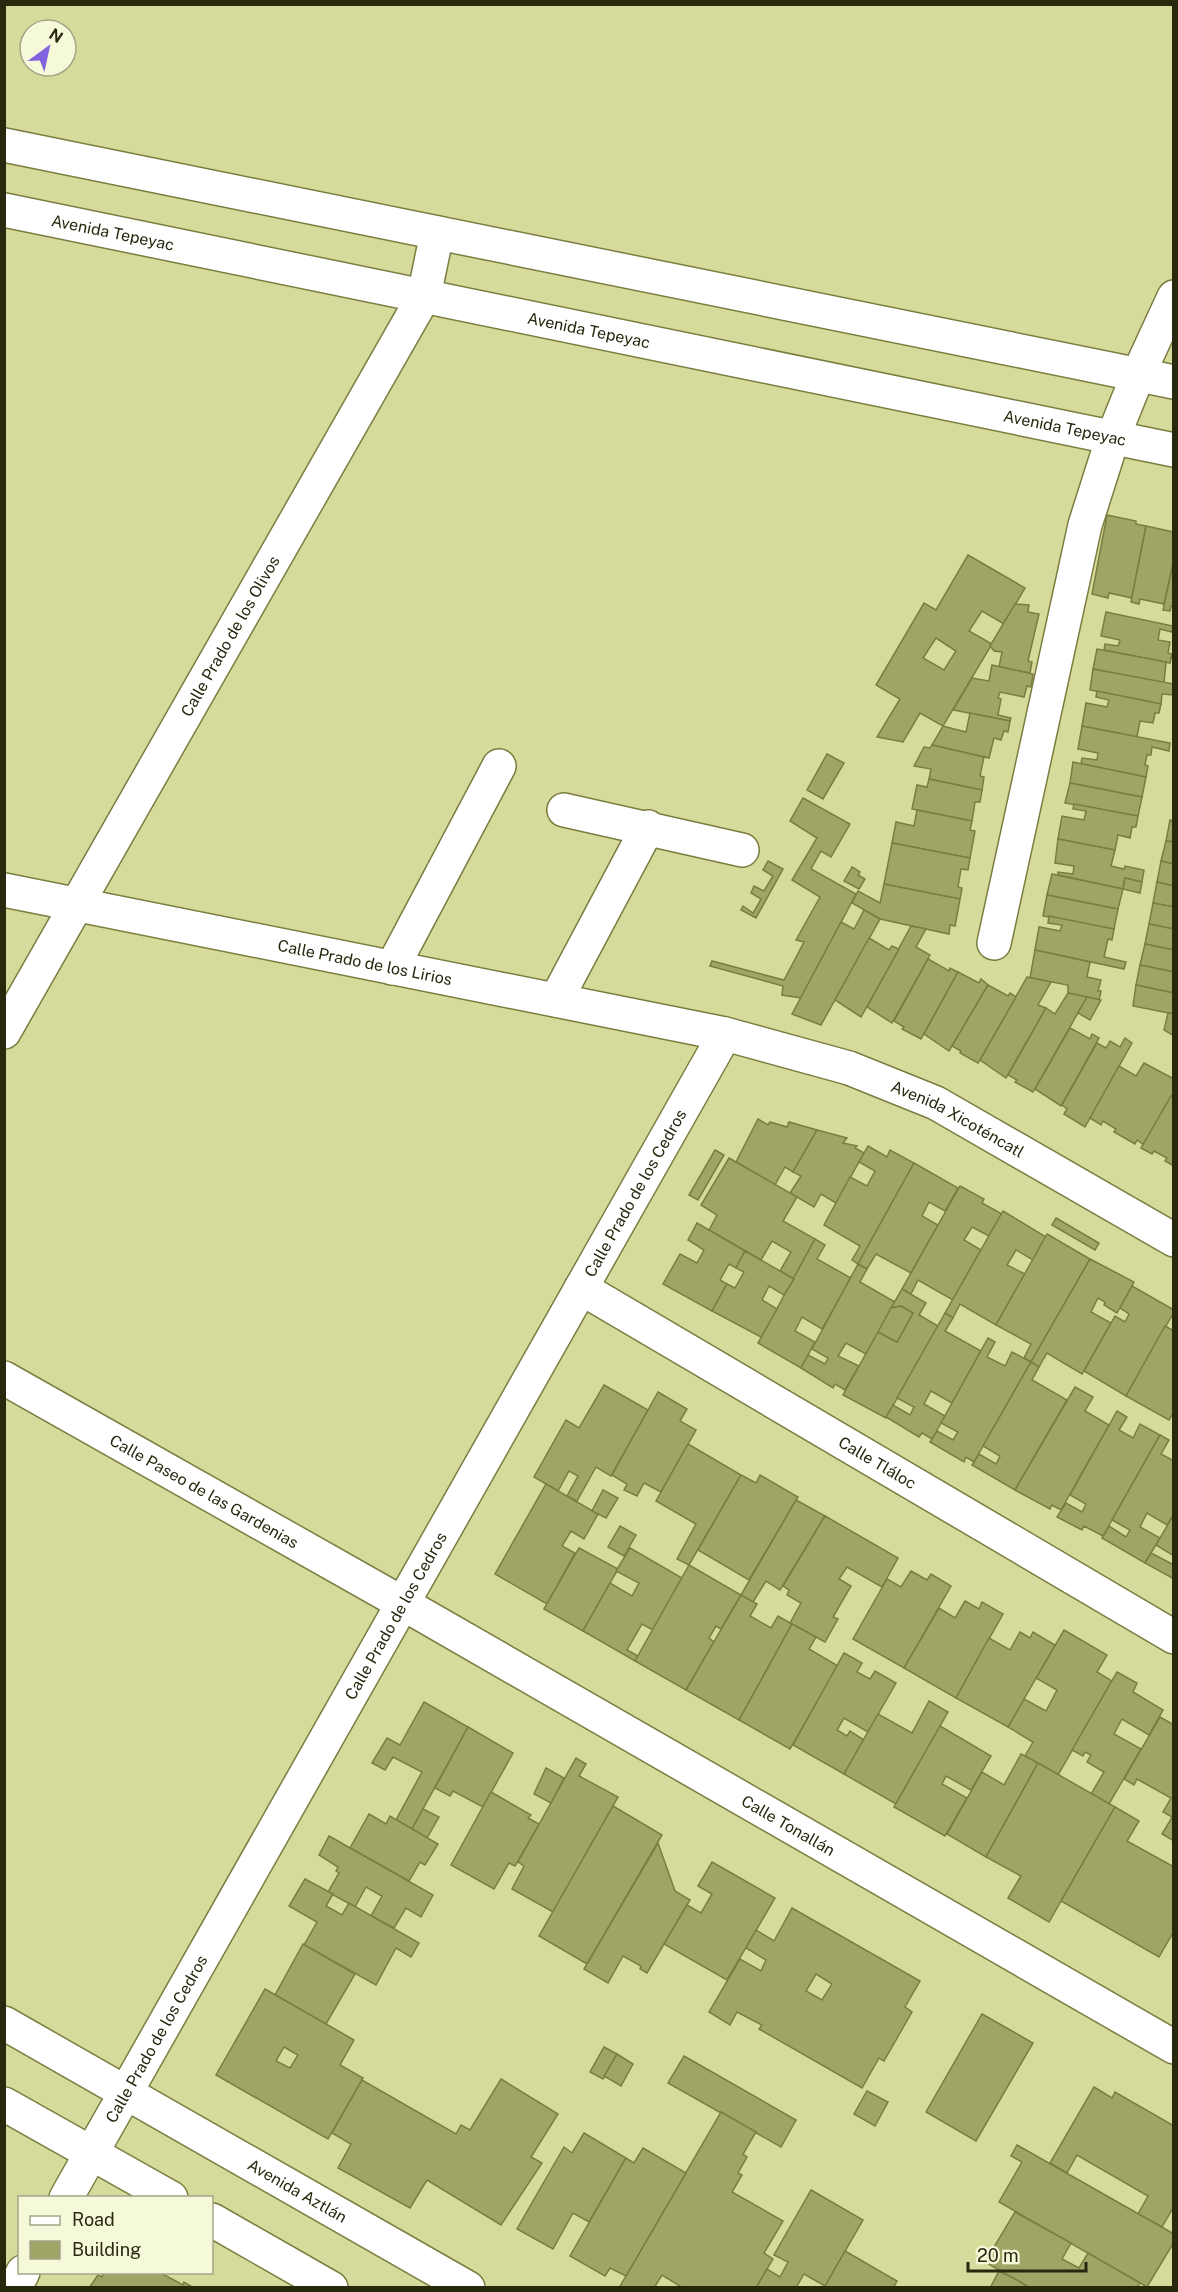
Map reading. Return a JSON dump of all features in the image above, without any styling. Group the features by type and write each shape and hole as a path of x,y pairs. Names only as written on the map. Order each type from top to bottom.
{"street":[{"path":"4,145 1173,382"},
{"name":"Avenida Tepeyac","path":"4,210 1173,450"},
{"name":"Calle Prado de los Olivos","path":"4,1032 424,296 437,233"},
{"path":"994,943 1085,525 1113,437 1173,297"},
{"path":"392,968 499,766"},
{"path":"564,810 648,827 742,850"},
{"path":"556,1000 648,827"},
{"name":"Calle Prado de los Lirios","path":"4,890 725,1034"},
{"name":"Avenida Xicoténcatl","path":"725,1034 849,1068 936,1103 1173,1240"},
{"name":"Calle Prado de los Cedros","path":"67,2196 725,1034"},
{"name":"Calle Tláloc","path":"581,1288 1173,1637"},
{"name":"Calle Paseo de las Gardenias","path":"4,1378 402,1603"},
{"name":"Calle Tonallán","path":"402,1603 1173,2047"},
{"name":"Avenida Aztlán","path":"4,2023 468,2288"},
{"path":"4,2104 167,2196"},
{"path":"213,2221 331,2288"},
{"path":"15,2288 22,2274"}],"building":[{"path":"1107,515 1136,521 1136,524 1146,526 1132,598 1109,593 1108,598 1092,594"},
{"path":"1146,526 1174,532 1174,559 1164,604 1140,599 1139,604 1131,602"},
{"path":"968,555 1025,588 1004,624 982,611 969,631 992,644 943,726 920,713 903,742 877,737 900,699 876,685 924,603 936,610","holes":["936,638 956,651 944,670 923,658"]},
{"path":"1174,559 1174,606 1171,606 1170,611 1163,610"},
{"path":"1015,604 1029,605 1028,612 1039,614 1028,661 1032,662 1030,673 999,667 1002,652 994,651 990,646"},
{"path":"1106,612 1173,626 1172,632 1160,629 1158,640 1170,642 1168,653 1172,654 1170,663 1104,650 1105,644 1118,646 1120,640 1101,636"},
{"path":"1097,649 1166,662 1164,683 1093,669"},
{"path":"992,665 1033,674 1031,687 1027,686 1024,697 1000,692 998,715 1011,718 1010,721 953,710 972,678 989,681"},
{"path":"1093,669 1174,684 1174,695 1162,694 1161,704 1090,690"},
{"path":"1097,691 1161,704 1159,713 1155,713 1153,723 1140,721 1137,737 1082,726 1086,703 1107,707 1109,700 1096,697"},
{"path":"970,713 1010,721 1008,732 1004,731 1001,740 994,738 989,758 932,745 943,726 966,732"},
{"path":"1082,726 1170,743 1169,751 1152,747 1151,755 1147,755 1145,765 1148,766 1146,777 1081,764 1082,758 1097,760 1098,753 1078,749"},
{"path":"932,745 984,757 980,776 984,777 982,790 929,779 931,769 914,766 924,747 930,748"},
{"path":"827,754 844,763 823,799 807,790"},
{"path":"1073,762 1146,777 1142,797 1070,783"},
{"path":"929,779 982,790 980,802 975,802 972,821 912,809 917,785 927,787"},
{"path":"1070,783 1142,797 1138,816 1065,803"},
{"path":"803,798 850,824 831,857 821,851 811,869 856,894 801,998 782,995 783,986 710,966 712,961 784,980 804,942 796,940 820,897 792,880 817,838 790,821"},
{"path":"1074,804 1138,816 1136,827 1132,827 1130,838 1118,835 1115,850 1058,839 1062,816 1084,820 1086,811 1073,809"},
{"path":"917,810 972,821 970,830 975,831 970,858 892,843 896,822 914,826"},
{"path":"1170,820 1174,821 1174,842 1166,841"},
{"path":"1058,839 1115,850 1111,866 1144,870 1142,882 1125,878 1123,889 1058,875 1058,872 1073,874 1074,866 1055,863"},
{"path":"1166,841 1174,842 1174,864 1161,861"},
{"path":"892,843 970,858 968,870 961,869 958,887 962,888 960,899 884,884"},
{"path":"768,861 783,869 756,918 741,910 743,906 753,913 761,899 751,893 754,886 764,891 773,876 763,870"},
{"path":"1161,861 1174,864 1174,886 1157,882"},
{"path":"852,867 860,872 858,875 865,879 859,889 844,881"},
{"path":"1052,874 1123,889 1118,909 1047,895"},
{"path":"1125,878 1142,882 1140,893 1123,889"},
{"path":"1157,882 1174,886 1174,907 1153,903"},
{"path":"884,884 960,899 955,926 950,925 949,934 880,919 852,903 858,891 880,903"},
{"path":"1047,895 1118,909 1114,929 1043,916"},
{"path":"1153,903 1174,907 1174,929 1149,924"},
{"path":"864,910 880,919 821,1025 792,1014 841,922 854,929"},
{"path":"1049,916 1114,929 1112,940 1108,939 1104,957 1126,962 1124,969 1035,950 1039,927 1060,931 1062,925 1048,923"},
{"path":"1149,924 1174,929 1174,950 1145,944"},
{"path":"911,926 926,929 916,947 930,955 892,1023 867,1007"},
{"path":"869,938 889,950 892,946 899,949 861,1017 835,1000"},
{"path":"1145,944 1174,950 1174,972 1140,965"},
{"path":"1035,950 1090,962 1087,977 1101,980 1098,991 1101,991 1099,1000 1068,993 1068,985 1030,978"},
{"path":"928,959 949,971 950,968 958,972 921,1039 902,1029 904,1027 894,1021"},
{"path":"1140,965 1174,972 1174,993 1136,985"},
{"path":"958,972 979,983 981,979 988,985 949,1051 924,1034"},
{"path":"1027,977 1051,982 1038,1005 1046,1008 1006,1078 980,1060"},
{"path":"988,985 1008,996 1010,993 1016,997 978,1063 952,1046"},
{"path":"1136,985 1174,993 1174,1014 1133,1006"},
{"path":"1068,993 1087,997 1033,1092 1015,1082 1017,1080 1008,1075 1046,1008 1055,1014"},
{"path":"1087,997 1101,1000 1090,1020 1078,1013"},
{"path":"1168,1013 1174,1014 1174,1036 1164,1030"},
{"path":"1070,1028 1090,1039 1092,1034 1099,1038 1061,1106 1035,1089"},
{"path":"1125,1038 1132,1043 1085,1127 1064,1114 1067,1109 1062,1105 1097,1043 1106,1048 1110,1041 1120,1047"},
{"path":"1144,1063 1174,1079 1174,1092 1144,1145 1137,1140 1135,1144 1114,1132 1116,1129 1103,1121 1101,1125 1090,1118 1119,1066 1136,1076"},
{"path":"1171,1096 1174,1097 1174,1166 1165,1161 1167,1158 1154,1151 1152,1154 1141,1148"},
{"path":"758,1119 768,1125 770,1122 787,1127 789,1122 817,1130 793,1172 785,1167 775,1185 736,1162"},
{"path":"817,1130 847,1138 843,1143 857,1146 855,1148 864,1153 836,1203 821,1194 814,1207 790,1193 801,1176 793,1172"},
{"path":"868,1146 887,1157 890,1150 914,1163 858,1264 852,1260 860,1246 824,1225 850,1177 867,1186 875,1171 859,1162"},
{"path":"715,1150 724,1155 698,1200 689,1195"},
{"path":"729,1158 797,1197 783,1221 815,1239 794,1279 780,1271 791,1252 772,1241 761,1260 709,1230 717,1215 701,1205"},
{"path":"914,1163 958,1188 945,1211 929,1202 922,1216 938,1225 911,1273 876,1254 867,1269 858,1264"},
{"path":"960,1186 984,1199 982,1203 1002,1214 989,1236 972,1227 964,1240 981,1250 953,1300 918,1280 911,1294 902,1289"},
{"path":"1003,1211 1046,1237 1033,1260 1016,1250 1007,1265 1025,1274 996,1325 960,1304 953,1318 945,1313"},
{"path":"1056,1218 1099,1243 1095,1250 1052,1225"},
{"path":"697,1223 745,1251 736,1268 729,1264 720,1280 727,1284 712,1311 663,1284 680,1254 697,1263 704,1250 688,1240"},
{"path":"1047,1234 1090,1259 1031,1362 1024,1358 1031,1344 996,1325"},
{"path":"815,1239 825,1245 817,1259 851,1278 822,1329 802,1317 795,1331 815,1342 801,1368 758,1343"},
{"path":"745,1251 794,1279 784,1295 769,1286 762,1300 777,1309 761,1337 712,1311 727,1284 735,1288 744,1272 736,1268"},
{"path":"1090,1259 1134,1282 1117,1313 1098,1298 1091,1312 1111,1323 1082,1374 1047,1353 1039,1367 1031,1362"},
{"path":"858,1264 867,1269 860,1282 895,1302 866,1354 846,1343 838,1356 859,1366 845,1390 835,1384 833,1388 801,1368 808,1355 825,1364 828,1358 812,1349"},
{"path":"1132,1286 1174,1312 1126,1396 1084,1371 1115,1316 1125,1322 1129,1314 1120,1308"},
{"path":"902,1289 926,1303 919,1315 938,1326 886,1418 843,1395 878,1332 897,1342 913,1313 901,1306 891,1308"},
{"path":"901,1306 913,1313 897,1342 878,1332 891,1308"},
{"path":"945,1313 953,1318 945,1331 981,1351 952,1403 931,1391 924,1404 945,1416 932,1439 922,1433 919,1437 886,1417 893,1405 910,1415 914,1407 897,1398"},
{"path":"1165,1326 1174,1331 1174,1412 1169,1420 1126,1396"},
{"path":"988,1338 995,1342 987,1357 1005,1366 1012,1352 1031,1362 974,1462 966,1457 964,1462 930,1442 937,1431 953,1440 958,1432 941,1423"},
{"path":"1031,1362 1039,1367 1032,1380 1067,1400 1015,1490 972,1465 979,1454 996,1464 1000,1456 983,1446"},
{"path":"604,1385 648,1410 611,1476 596,1467 577,1501 567,1496 578,1476 569,1471 558,1491 534,1477 566,1420 579,1428"},
{"path":"1075,1387 1093,1397 1085,1411 1109,1425 1061,1510 1052,1505 1050,1509 1015,1490"},
{"path":"658,1392 687,1409 680,1421 696,1430 661,1492 644,1483 637,1496 624,1490 627,1484 612,1475"},
{"path":"1117,1411 1127,1417 1119,1430 1133,1438 1140,1424 1160,1435 1103,1536 1084,1526 1082,1530 1057,1517 1066,1503 1082,1512 1086,1504 1070,1495"},
{"path":"1160,1435 1169,1440 1161,1454 1174,1461 1174,1514 1167,1525 1147,1513 1140,1527 1160,1538 1145,1563 1102,1538 1109,1526 1126,1537 1130,1530 1112,1520"},
{"path":"688,1444 741,1475 689,1565 677,1559 696,1524 656,1501"},
{"path":"741,1475 756,1483 760,1475 798,1497 749,1580 698,1550"},
{"path":"546,1484 598,1514 584,1539 571,1531 562,1546 575,1553 547,1604 495,1574"},
{"path":"603,1490 618,1498 606,1518 592,1511"},
{"path":"796,1500 825,1516 780,1590 766,1581 753,1602 741,1595"},
{"path":"1174,1514 1174,1556 1156,1545"},
{"path":"825,1516 898,1558 882,1587 847,1567 839,1579 851,1586 833,1617 838,1619 825,1642 790,1623 801,1603 787,1595 789,1590 783,1586"},
{"path":"620,1526 636,1535 624,1556 608,1547"},
{"path":"579,1548 618,1569 583,1631 544,1609"},
{"path":"630,1548 682,1578 653,1630 642,1624 627,1650 638,1656 635,1661 583,1631 610,1583 632,1596 639,1583 616,1571"},
{"path":"1151,1553 1174,1565 1174,1579 1145,1563"},
{"path":"689,1565 741,1595 721,1629 716,1626 709,1638 714,1642 686,1690 635,1661"},
{"path":"911,1571 927,1580 931,1574 951,1586 904,1668 853,1639 887,1579 901,1587"},
{"path":"741,1595 757,1604 750,1616 771,1628 778,1616 792,1624 739,1720 686,1690"},
{"path":"965,1601 979,1609 982,1602 1003,1614 956,1698 904,1668 939,1608 955,1618"},
{"path":"792,1624 816,1637 809,1649 838,1666 790,1749 739,1720"},
{"path":"1064,1630 1107,1655 1097,1672 1112,1681 1058,1775 1025,1756 1033,1742 1008,1727 1024,1699 1046,1711 1057,1690 1036,1678"},
{"path":"1020,1632 1030,1638 1033,1632 1055,1645 1008,1727 956,1698 989,1638 1010,1650"},
{"path":"844,1653 862,1663 857,1672 870,1679 875,1671 896,1683 868,1732 844,1718 837,1730 847,1736 850,1731 864,1740 844,1774 793,1745"},
{"path":"1117,1672 1137,1683 1133,1692 1163,1710 1149,1735 1122,1719 1114,1734 1141,1749 1109,1804 1091,1794 1104,1772 1087,1762 1091,1755 1085,1752 1083,1756 1072,1750"},
{"path":"929,1701 948,1712 896,1804 844,1774 878,1714 912,1733"},
{"path":"424,1702 468,1727 412,1829 396,1820 422,1772 393,1757 385,1770 372,1763 387,1738 400,1745"},
{"path":"1160,1717 1174,1725 1174,1814 1172,1817 1163,1812 1171,1798 1137,1779 1134,1785 1124,1779"},
{"path":"940,1726 991,1756 971,1790 946,1776 942,1784 967,1798 945,1836 894,1807"},
{"path":"468,1727 513,1753 483,1807 453,1791 450,1796 435,1788"},
{"path":"1021,1754 1038,1763 986,1857 947,1834 982,1772 1004,1785"},
{"path":"576,1758 586,1764 579,1776 618,1797 553,1912 512,1889 524,1866 518,1862"},
{"path":"1038,1763 1115,1807 1049,1922 1008,1898 1021,1876 986,1857"},
{"path":"546,1768 564,1778 551,1803 534,1794"},
{"path":"491,1792 531,1815 528,1818 539,1824 515,1866 509,1863 494,1889 451,1865"},
{"path":"613,1806 662,1835 587,1964 539,1936"},
{"path":"1115,1807 1139,1821 1127,1841 1174,1867 1174,1931 1159,1957 1061,1901"},
{"path":"423,1809 439,1817 427,1838 412,1829"},
{"path":"369,1814 386,1824 390,1816 438,1844 425,1865 420,1862 409,1881 350,1848"},
{"path":"1174,1814 1174,1841 1162,1834"},
{"path":"329,1836 433,1895 421,1917 406,1908 394,1928 371,1916 382,1896 366,1887 355,1907 328,1892 339,1873 336,1871 338,1867 319,1855"},
{"path":"658,1843 675,1891 690,1900 647,1973 640,1969 641,1966 623,1956 608,1983 584,1969"},
{"path":"712,1862 775,1898 727,1980 664,1944 687,1905 701,1913 712,1894 698,1886"},
{"path":"305,1879 333,1894 326,1906 342,1915 349,1903 419,1943 411,1957 396,1948 376,1985 304,1945 317,1922 289,1906"},
{"path":"792,1908 920,1981 905,2007 912,2012 884,2061 879,2058 862,2088 759,2029 762,2025 737,2012 730,2025 709,2012 740,1959 761,1971 766,1960 746,1948 756,1930 774,1941","holes":["816,1974 832,1984 822,2000 806,1991"]},
{"path":"303,1944 355,1974 326,2024 275,1995"},
{"path":"265,1989 354,2040 340,2065 363,2078 328,2139 216,2075","holes":["284,2047 298,2055 290,2068 276,2061"]},
{"path":"982,2014 1033,2043 976,2141 926,2112"},
{"path":"604,2047 617,2054 603,2079 590,2072"},
{"path":"617,2054 633,2064 621,2086 604,2076"},
{"path":"684,2056 796,2120 781,2147 668,2083"},
{"path":"501,2079 558,2114 531,2157 542,2163 501,2225 427,2180 410,2208 338,2168 351,2144 332,2133 362,2080 456,2134 461,2125 470,2130"},
{"path":"1094,2087 1112,2098 1115,2092 1174,2126 1174,2206 1162,2227 1138,2214 1148,2196 1077,2155 1067,2173 1050,2163"},
{"path":"867,2091 888,2102 875,2126 854,2114"},
{"path":"721,2112 756,2132 743,2154 747,2157 738,2173 742,2175 732,2192 783,2221 764,2253 773,2259 756,2288 683,2288 662,2275 654,2288 619,2288"},
{"path":"584,2133 626,2158 589,2222 573,2213 553,2249 517,2229 564,2147 572,2153"},
{"path":"1017,2145 1174,2234 1174,2242 1147,2287 999,2202 1022,2162 1011,2156"},
{"path":"643,2148 686,2173 626,2276 610,2268 605,2276 570,2256 626,2158 634,2163"},
{"path":"811,2190 863,2220 825,2286 804,2274 796,2288 756,2288 767,2269 780,2277 788,2262 774,2255"},
{"path":"1015,2212 1071,2243 1062,2259 1079,2268 1088,2253 1140,2283 1137,2288 1030,2288 985,2262"},
{"path":"845,2251 897,2281 893,2288 824,2288"},
{"path":"999,2271 1017,2280 1030,2288 990,2288"},
{"path":"103,2274 163,2274 194,2288 89,2288 98,2275 102,2277"}]}
